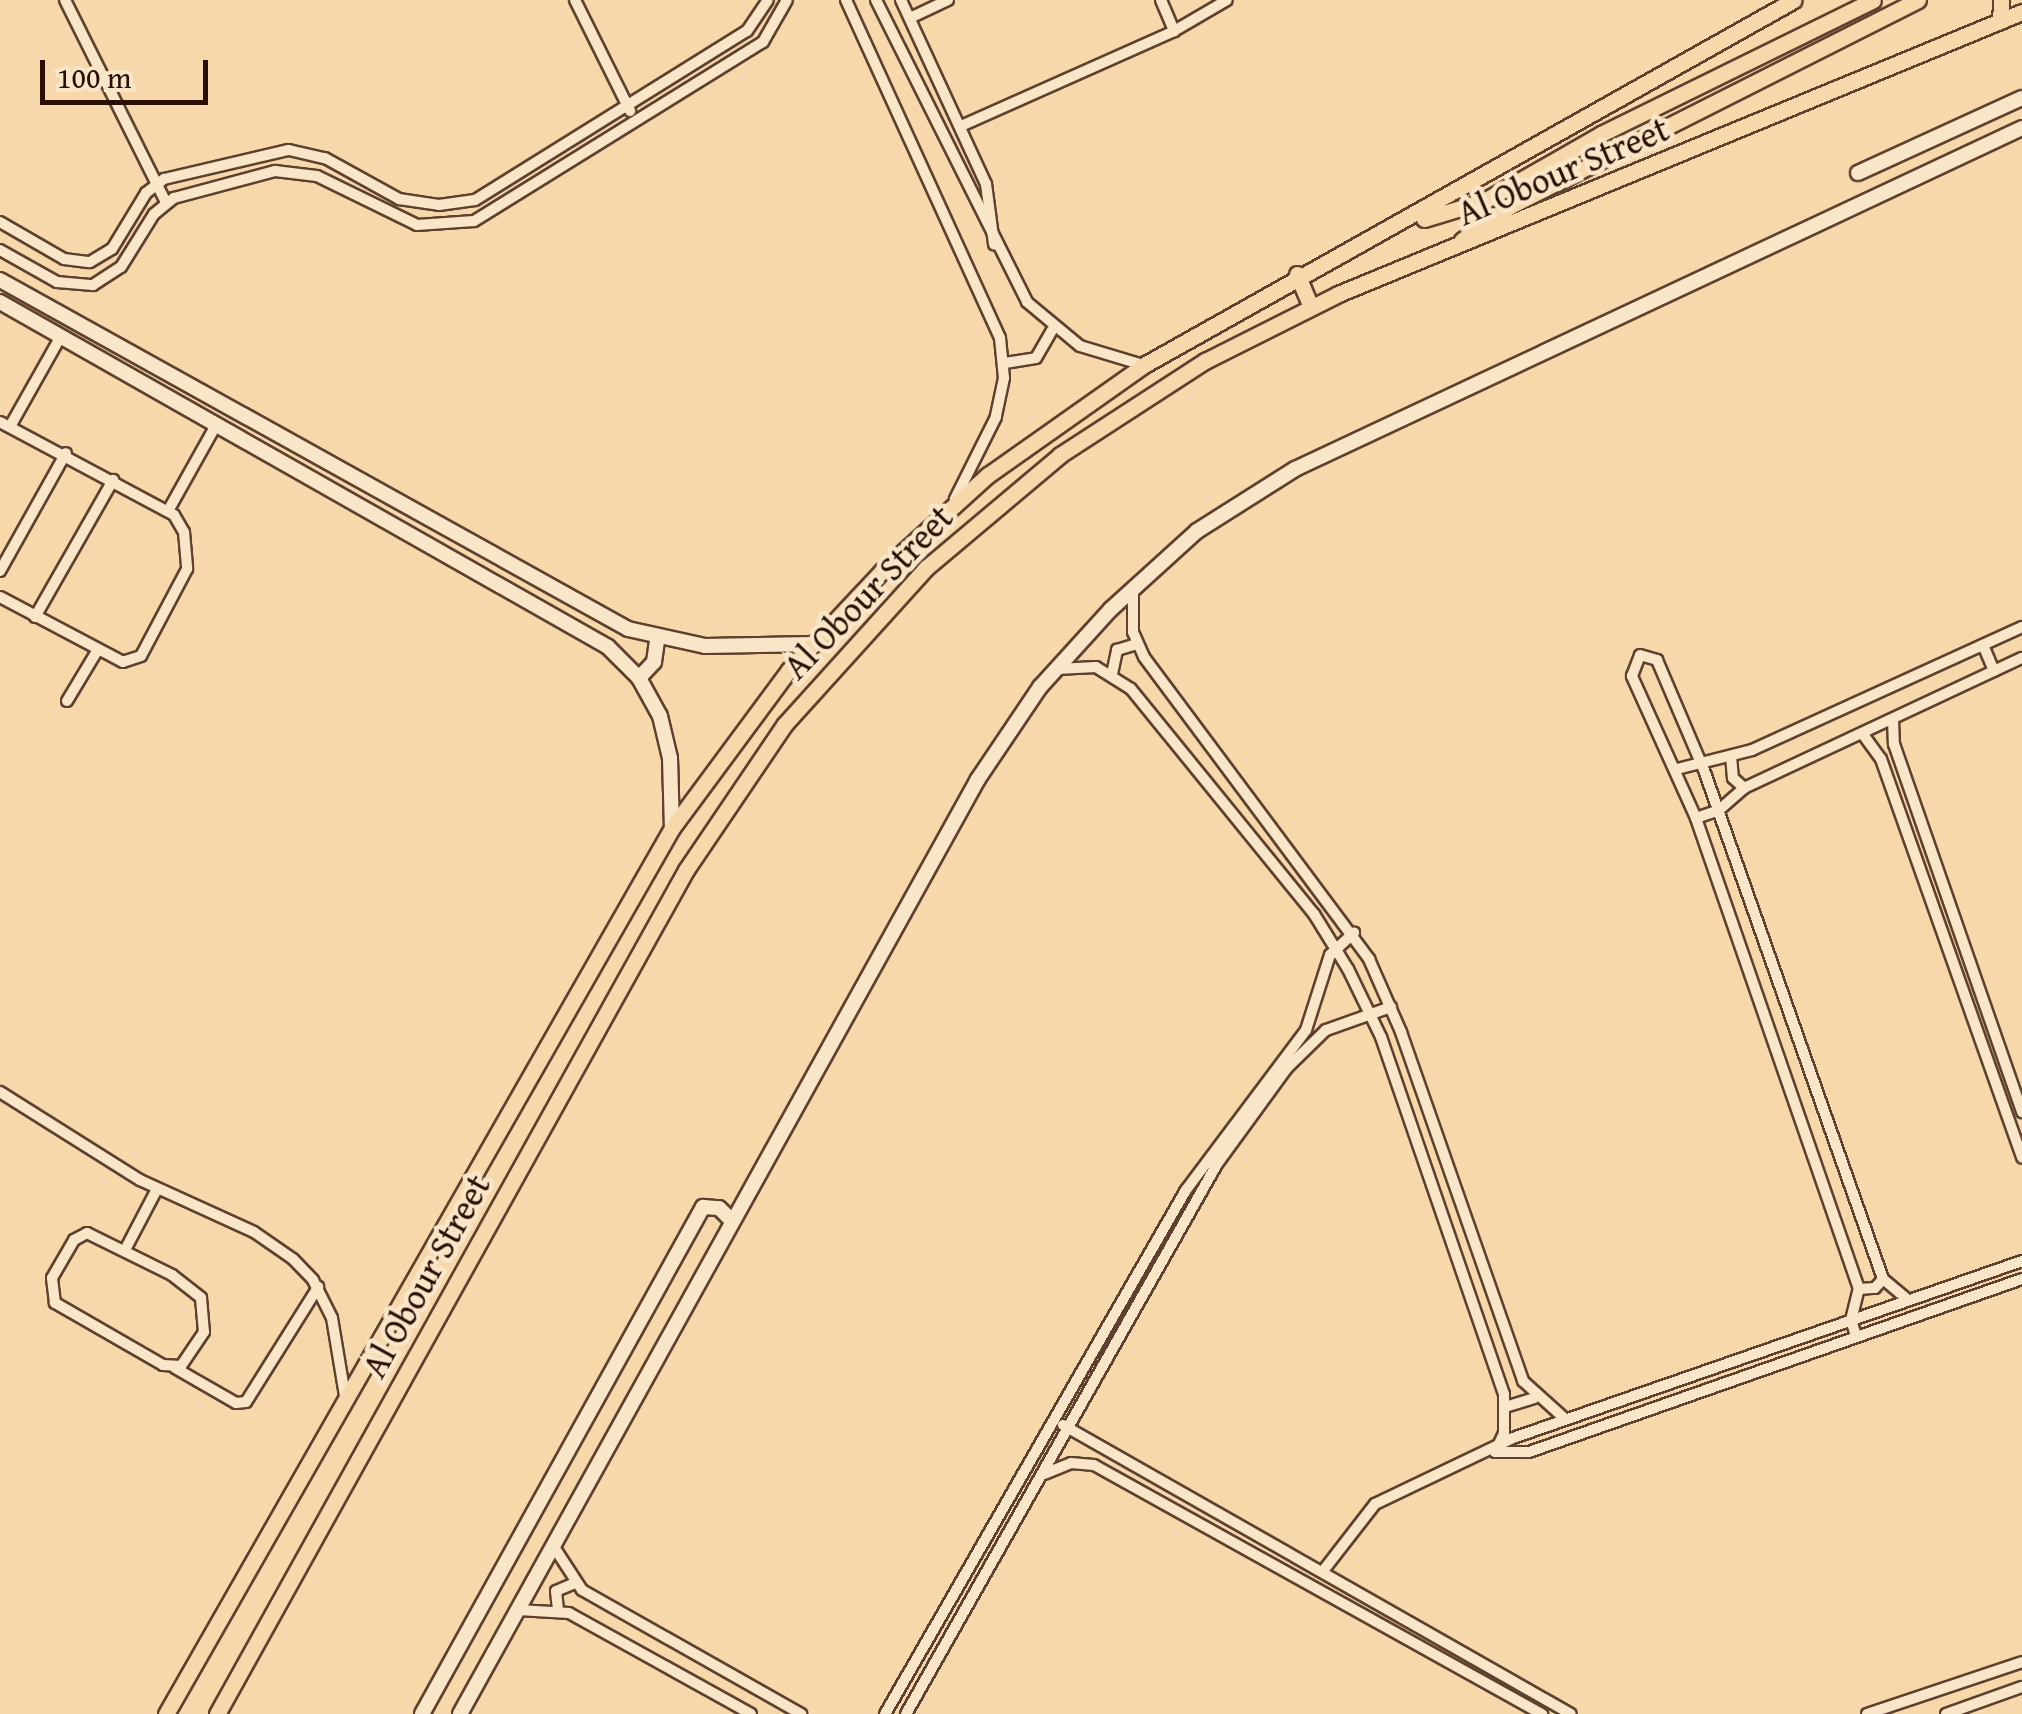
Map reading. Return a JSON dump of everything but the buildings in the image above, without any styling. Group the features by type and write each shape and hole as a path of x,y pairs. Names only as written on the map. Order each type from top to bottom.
{"main road":[{"name":"Al Obour Street","path":"173,1709 672,828 813,644 952,506 1055,423 1297,274 1413,220 1794,0"},
{"path":"1413,220 1484,202 1585,143 1872,0"},
{"path":"1452,250 1510,206 1918,0"},
{"path":"2000,21 2001,0"},
{"name":"Al Obour Street","path":"216,1714 686,870 786,724 872,622 994,508 1128,408 1311,307 2022,12"},
{"path":"1297,274 1311,307"}],"street":[{"path":"66,0 166,203"},
{"path":"575,0 635,122"},
{"path":"0,222 64,259 90,262 112,249 156,184 289,150 325,158 400,198 465,202 748,31 768,0"},
{"path":"0,250 58,282 93,285 122,267 166,203 238,180 296,171 403,221 460,225 504,207 763,42 787,0"},
{"path":"846,0 994,319 1004,363 996,418 952,506"},
{"path":"876,0 994,245 1027,302 1052,330 1092,352 1144,365"},
{"path":"901,0 990,194 994,245"},
{"path":"910,18 948,0"},
{"path":"1161,0 1174,31"},
{"path":"961,126 1174,31 1227,0"},
{"path":"1858,172 2022,98"},
{"path":"460,1714 708,1258 978,779 1056,669 1134,588 1197,531 1295,469 2022,128"},
{"path":"1930,140 1942,150 1942,165"},
{"path":"0,280 657,640 740,648 813,644"},
{"path":"0,302 586,632 639,678 668,744 672,828"},
{"path":"1004,363 1036,358 1052,330"},
{"path":"0,597 123,662 141,656 184,581 184,532 168,511 6,423 61,336"},
{"path":"168,511 216,425"},
{"path":"0,571 66,453"},
{"path":"35,616 113,480"},
{"path":"1134,588 1137,644 1354,933 1391,1007 1523,1380 1536,1398 1565,1418"},
{"path":"1677,768 1730,756 2022,627"},
{"path":"639,678 654,662 657,640"},
{"path":"1112,674 1117,650 1137,644"},
{"path":"1983,646 1994,671"},
{"path":"67,701 97,651"},
{"path":"1856,1336 1851,1320 1859,1289 1696,818 1677,768 1632,676 1640,655 1657,660 1719,810 1883,1279 1908,1300"},
{"path":"1696,818 1719,810 1744,788 2022,658"},
{"path":"1056,669 1084,666 1112,674 1335,946 1370,1014 1408,1112 1505,1408 1495,1452"},
{"path":"1893,719 1894,744 2022,1112"},
{"path":"1862,733 1878,751 2022,1158"},
{"path":"1878,751 1894,744"},
{"path":"1730,756 1730,771 1744,788"},
{"path":"906,1714 1040,1477 1214,1146 1314,1015 1335,946 1354,933"},
{"path":"1948,950 1964,944"},
{"path":"886,1714 1153,1260 1239,1133 1287,1068 1326,1030 1391,1007"},
{"path":"1314,1015 1326,1030"},
{"path":"0,1092 157,1189 276,1246 318,1287 340,1347 345,1407"},
{"path":"1408,1112 1427,1106"},
{"path":"1436,1194 1454,1188"},
{"path":"125,1250 157,1189"},
{"path":"428,1712 703,1207 719,1208 730,1219"},
{"path":"175,1368 186,1362 204,1332 204,1306 182,1281 94,1234 80,1236 52,1278 52,1297 175,1368 233,1401 246,1402 318,1287"},
{"path":"687,1237 708,1258"},
{"path":"1323,1572 1376,1504 1565,1418 2022,1261"},
{"path":"1461,1272 1481,1266"},
{"path":"1495,1452 1529,1452 2022,1278"},
{"path":"1859,1289 1876,1288 1883,1279"},
{"path":"1505,1408 1536,1398"},
{"path":"1056,1420 1570,1714"},
{"path":"1040,1477 1060,1466 1094,1466 1542,1714"},
{"path":"554,1547 575,1583 801,1714"},
{"path":"558,1610 556,1591 575,1583"},
{"path":"518,1610 558,1610 752,1714"},
{"path":"1384,1626 1392,1612"},
{"path":"1867,1714 1904,1708 2022,1662"},
{"path":"909,1679 921,1685"},
{"path":"1946,1714 2022,1687"}]}
